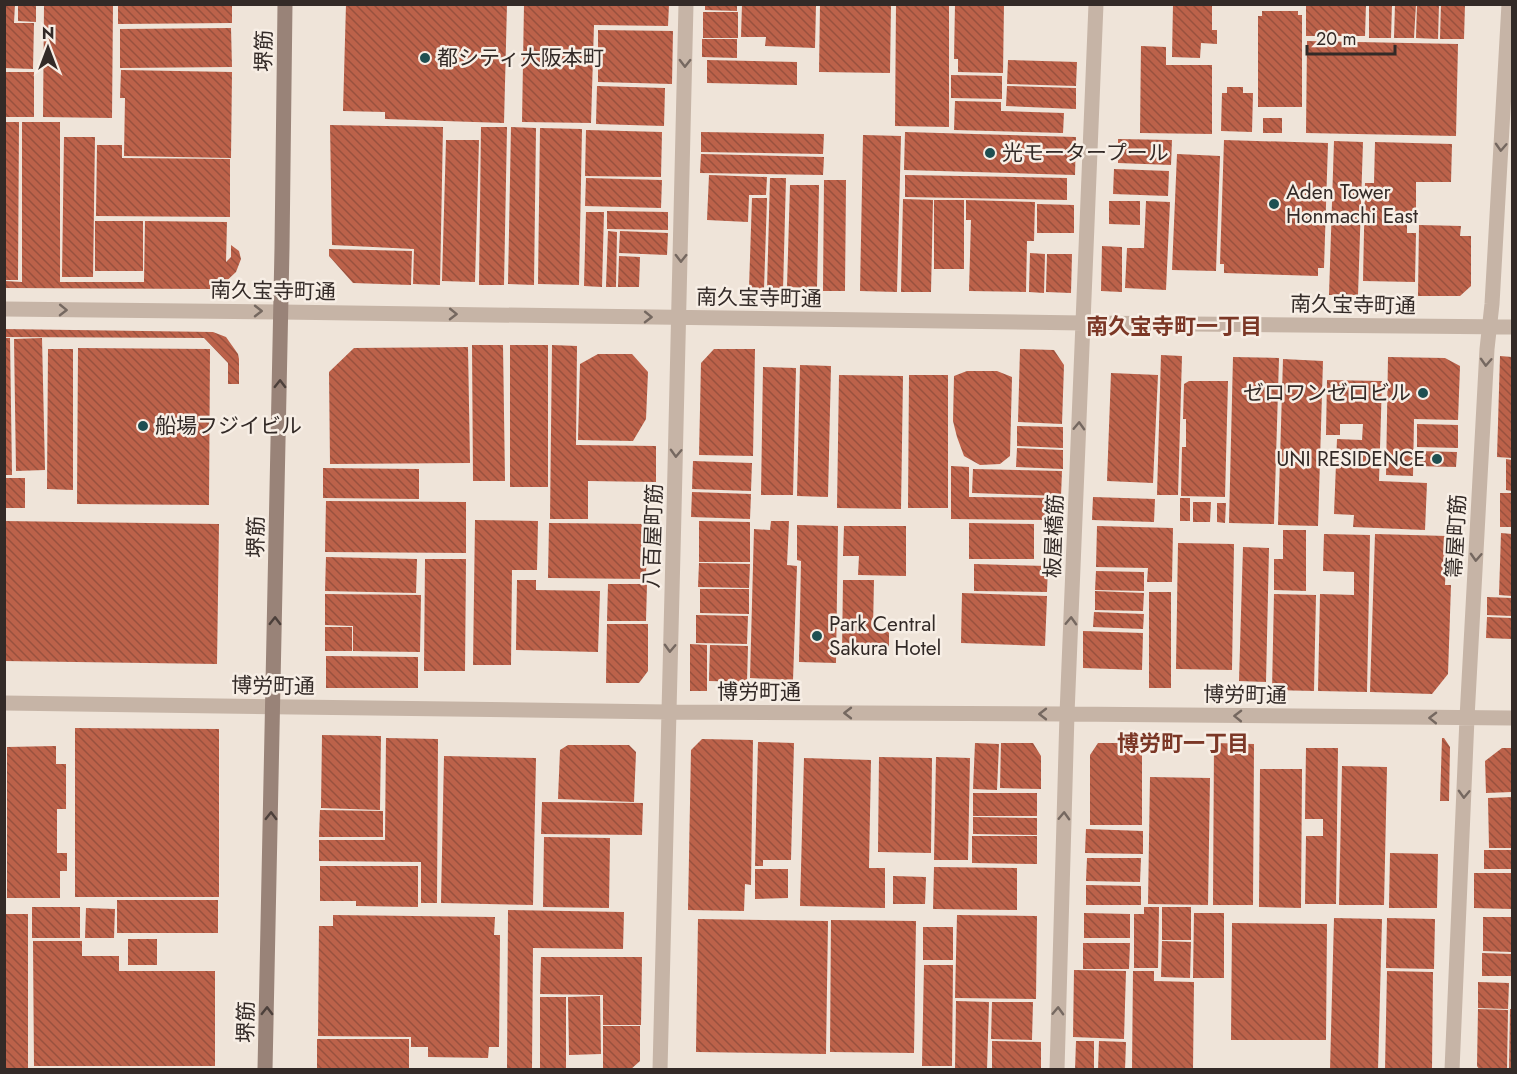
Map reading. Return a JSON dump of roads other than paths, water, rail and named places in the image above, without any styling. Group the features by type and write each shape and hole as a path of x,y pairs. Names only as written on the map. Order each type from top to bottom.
{"main road":[{"name":"堺筋","path":"266,1070 285,4"}],"street":[{"name":"八百屋町筋","path":"660,1070 687,4"},
{"name":"板屋橋筋","path":"1057,1070 1067,714 1096,4"},
{"name":"箒屋町筋","path":"1452,1070 1467,718 1509,4"},
{"name":"南久宝寺町通","path":"4,309 1512,327"},
{"name":"博労町通","path":"4,703 668,712 1512,718"}],"place":[{"name":"都シティ大阪本町","path":"425,58"},
{"name":"光モータープール","path":"990,153"},
{"name":"Aden Tower Honmachi East","path":"1274,204"},
{"name":"ゼロワンゼロビル","path":"1423,393"},
{"name":"船場フジイビル","path":"143,426"},
{"name":"UNI RESIDENCE","path":"1437,459"},
{"name":"Park Central Sakura Hotel","path":"817,636"}],"district":[{"name":"南久宝寺町一丁目","path":"1174,326"},
{"name":"博労町一丁目","path":"1183,743"}]}
